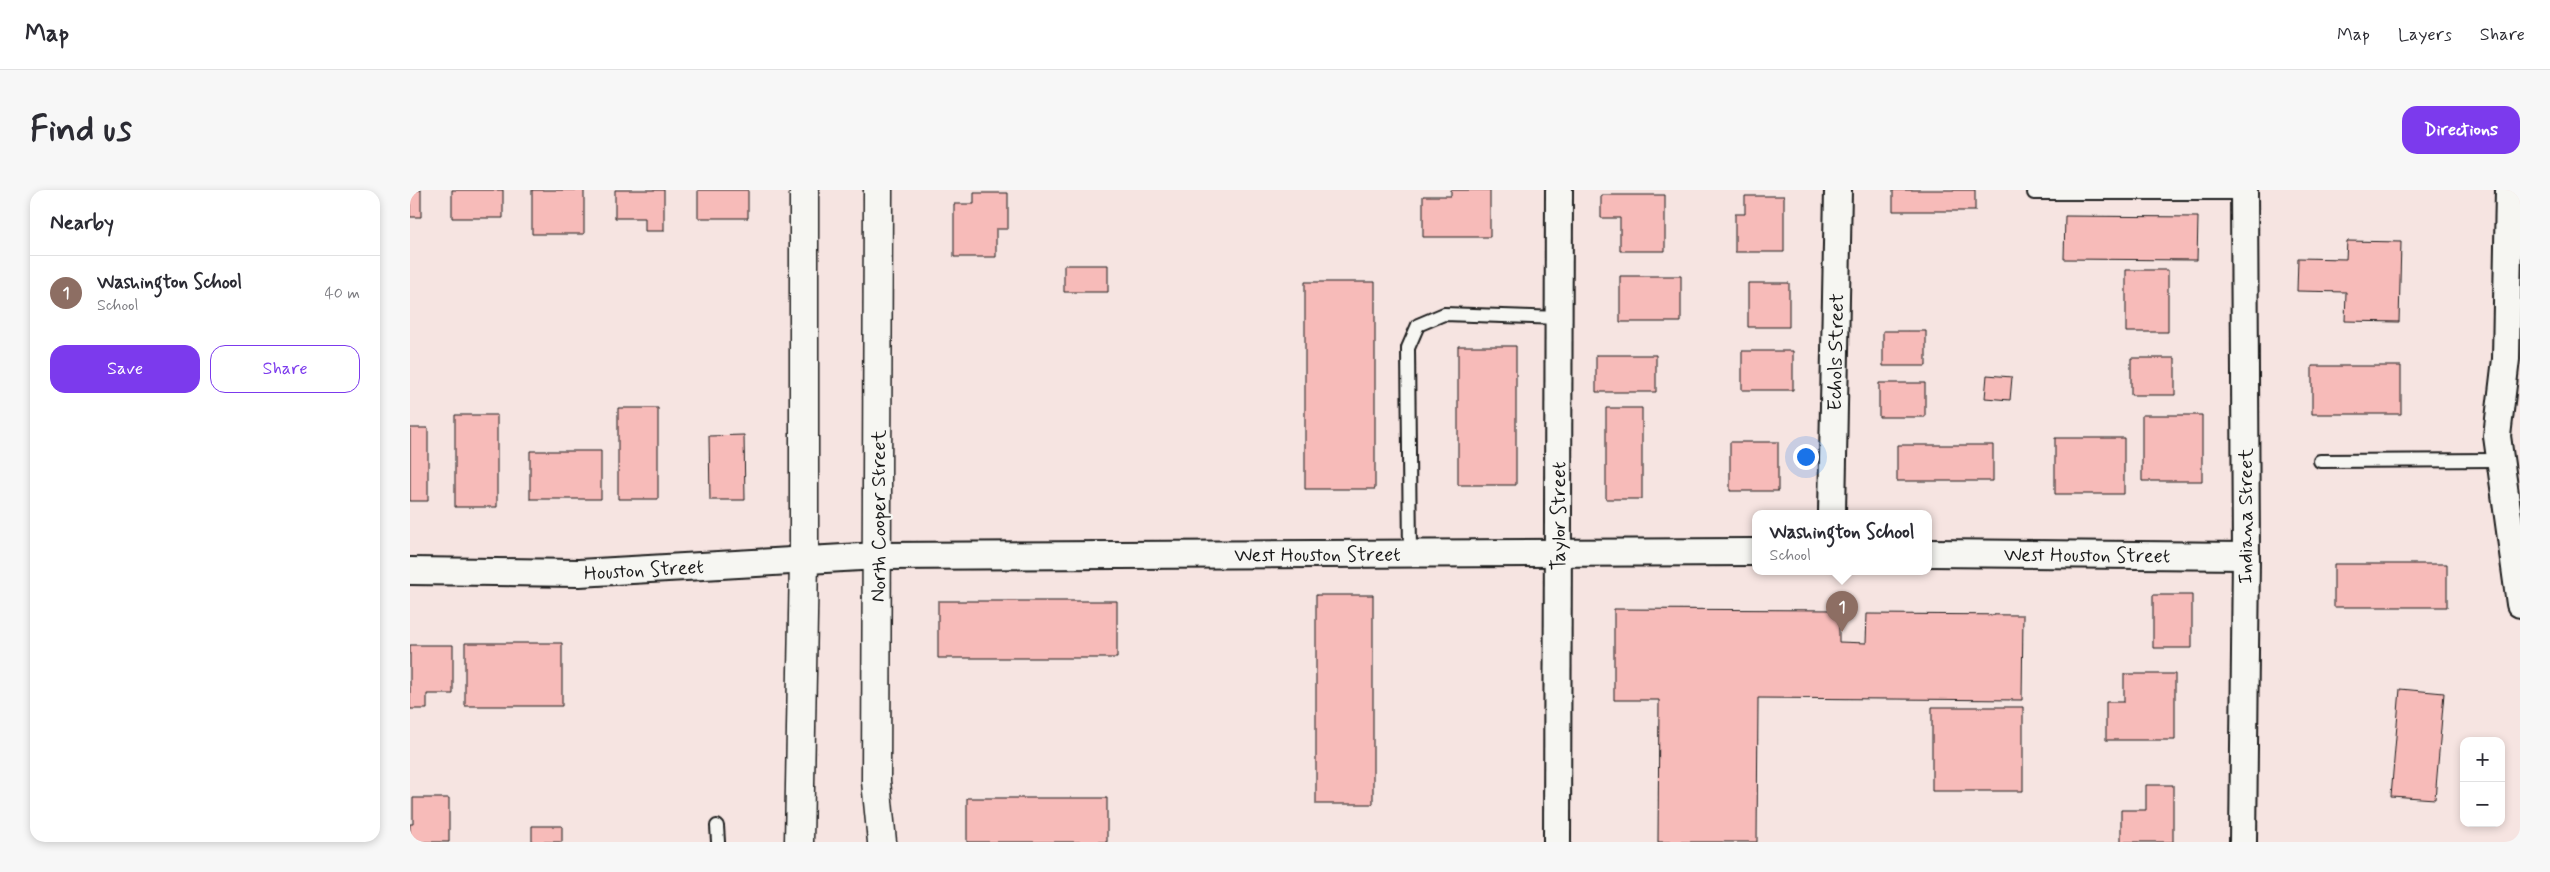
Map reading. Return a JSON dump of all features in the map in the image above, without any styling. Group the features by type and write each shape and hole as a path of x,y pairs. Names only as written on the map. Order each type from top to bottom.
{"main road":[{"path":"799,842 804,559 804,190"},
{"name":"North Cooper Street","path":"878,190 876,781 882,842"}],"street":[{"name":"Taylor Street","path":"1557,842 1559,190"},
{"name":"Echols Street","path":"1832,510 1838,190"},
{"path":"2509,190 2506,359 2497,436 2520,604"},
{"name":"Indiana Street","path":"2243,842 2246,556 2244,191"},
{"name":"West Houston Street","path":"878,556 1752,552"},
{"name":"West Houston Street","path":"1932,553 2246,556"},
{"name":"Houston Street","path":"410,570 579,573 878,556"}],"lane":[{"path":"2034,193 2244,191"},
{"path":"1410,554 1408,348 1418,325 1444,314 1559,318"},
{"path":"2320,461 2500,460"},
{"path":"717,826 718,842"}],"building":[{"path":"410,190 421,190 421,217 410,217"},
{"path":"452,190 503,190 503,218 452,218"},
{"path":"532,190 584,190 584,234 532,234"},
{"path":"615,190 664,190 664,231 645,231 645,218 615,218"},
{"path":"698,190 748,190 748,218 698,218"},
{"path":"1451,190 1490,190 1490,237 1423,237 1423,196 1451,196"},
{"path":"1893,190 1975,190 1975,211 1893,211"},
{"path":"974,193 1008,193 1008,229 996,229 996,257 954,257 954,204 974,204"},
{"path":"1601,195 1665,195 1665,251 1620,251 1620,218 1601,218"},
{"path":"1745,196 1784,196 1784,252 1735,252 1735,214 1745,214"},
{"path":"2065,216 2198,217 2197,260 2064,259"},
{"path":"2347,241 2401,242 2399,322 2345,321 2346,292 2297,291 2298,258 2346,259"},
{"path":"1064,265 1108,265 1108,292 1064,292"},
{"path":"2126,270 2168,270 2168,332 2126,332"},
{"path":"1620,276 1681,276 1681,322 1620,322"},
{"path":"1305,282 1375,282 1375,489 1305,489"},
{"path":"1748,283 1789,283 1789,327 1748,327"},
{"path":"1883,331 1926,331 1926,366 1883,366"},
{"path":"1458,346 1516,346 1516,485 1458,485"},
{"path":"1742,351 1793,351 1793,390 1742,390"},
{"path":"1596,355 1656,355 1656,392 1596,392"},
{"path":"2131,358 2175,358 2175,395 2131,395"},
{"path":"2312,366 2401,366 2401,414 2312,414"},
{"path":"1987,375 2012,377 2010,400 1985,398"},
{"path":"1879,383 1925,383 1925,417 1879,417"},
{"path":"618,408 658,408 658,499 618,499"},
{"path":"1606,408 1642,408 1642,499 1606,499"},
{"path":"455,415 497,415 497,507 455,507"},
{"path":"2142,415 2202,415 2202,481 2142,481"},
{"path":"410,428 428,428 428,501 410,501"},
{"path":"744,435 745,500 710,500 709,436"},
{"path":"2055,438 2124,438 2124,494 2055,494"},
{"path":"1730,442 1778,442 1778,491 1730,491"},
{"path":"1897,445 1993,445 1993,481 1897,481"},
{"path":"530,451 601,451 601,499 530,499"},
{"path":"2334,564 2447,564 2447,607 2334,607"},
{"path":"1316,595 1373,595 1373,804 1316,804"},
{"path":"2153,595 2192,595 2192,648 2153,648"},
{"path":"938,601 1117,601 1117,658 938,658"},
{"path":"1614,609 1839,610 1839,642 1866,643 1867,614 2023,615 2022,700 1758,698 1757,842 1658,842 1659,700 1614,700"},
{"path":"465,643 562,643 562,706 465,706"},
{"path":"410,645 453,645 453,694 427,694 427,709 410,709"},
{"path":"2124,674 2175,674 2175,740 2106,740 2106,702 2124,702"},
{"path":"2400,689 2444,693 2435,799 2391,796"},
{"path":"1932,707 2023,707 2023,791 1932,791"},
{"path":"2146,785 2173,785 2173,842 2121,842 2121,810 2146,810"},
{"path":"413,798 449,798 449,842 410,842 410,824 413,824"},
{"path":"967,798 1107,798 1107,842 967,842"},
{"path":"532,826 562,826 562,842 532,842"}],"place":[{"name":"Washington School","path":"1842,632"}]}
